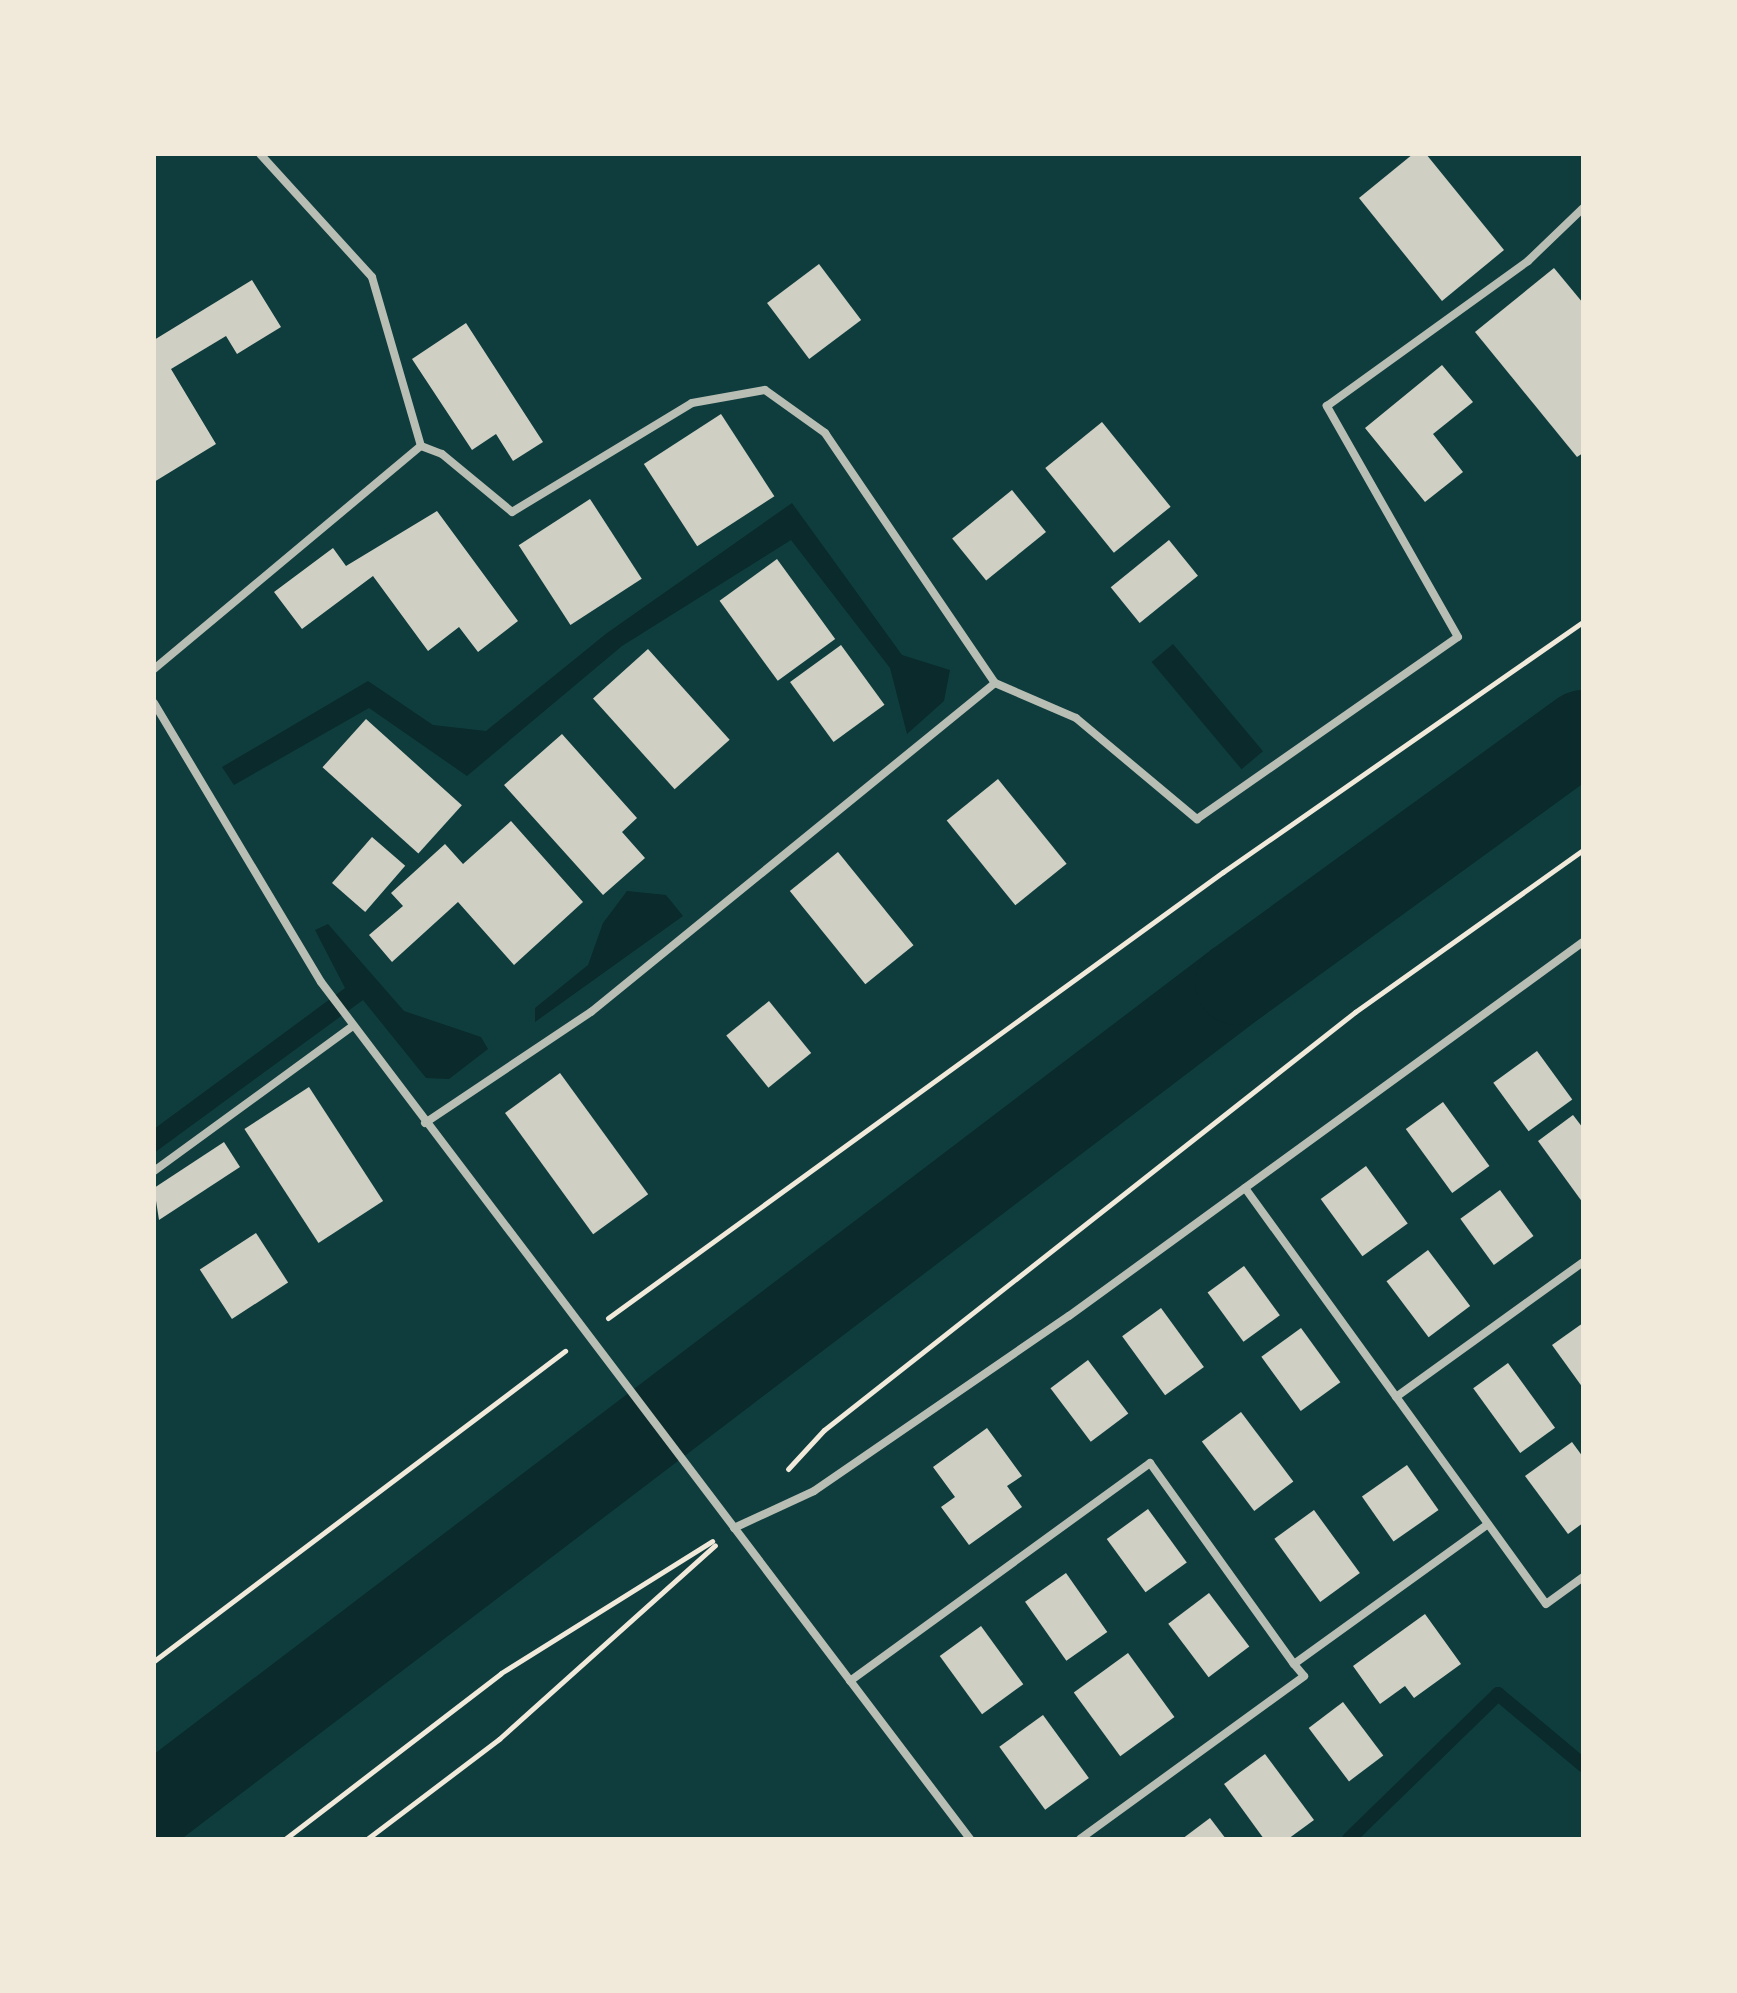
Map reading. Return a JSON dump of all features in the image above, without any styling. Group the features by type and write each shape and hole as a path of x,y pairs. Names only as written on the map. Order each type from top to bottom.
{"street":[{"path":"260,154 372,277 421,446"},
{"path":"421,446 442,454 512,512 692,403 765,390 825,433 995,683 1076,718 1197,819 1458,637 1327,406 1528,261 1583,208"},
{"path":"154,669 421,446"},
{"path":"425,1123 591,1012 995,683"},
{"path":"154,703 321,982 970,1839"},
{"path":"734,1528 814,1491 1245,1188 1583,942"},
{"path":"154,1171 353,1026"},
{"path":"1245,1188 1546,1604 1583,1577"},
{"path":"1396,1397 1583,1262"},
{"path":"850,1681 1150,1463 1304,1676 1080,1839"},
{"path":"1294,1664 1488,1524"}],"path":[{"path":"154,1661 587,1334 1223,872 1583,622"},
{"path":"784,1474 824,1430 1343,1022 1583,850"},
{"path":"285,1839 501,1673 734,1528"},
{"path":"367,1839 499,1739 734,1528"}],"water":[{"path":"792,503 902,655 950,670 944,701 907,734 890,668 791,540 622,646 467,776 369,708 234,785 222,767 368,681 433,725 486,731 607,633"},
{"path":"1173,644 1263,751 1242,769 1152,662"},
{"path":"627,891 666,895 683,916 535,1022 535,1008 588,965 603,923"},
{"path":"328,924 404,1011 481,1037 488,1049 449,1079 426,1078 363,1000 154,1153 154,1129 345,988 315,930"}],"building":[{"path":"1413,154 1426,154 1504,250 1442,301 1359,198"},
{"path":"819,264 861,320 809,359 767,303"},
{"path":"1554,268 1583,303 1583,453 1577,457 1475,332"},
{"path":"252,280 281,327 237,354 226,336 171,369 216,444 154,482 154,340"},
{"path":"466,323 543,442 513,461 496,434 472,450 412,359"},
{"path":"1442,365 1473,402 1433,434 1463,472 1425,502 1365,428"},
{"path":"721,414 774,496 697,546 644,464"},
{"path":"1102,422 1171,507 1114,553 1045,468"},
{"path":"1012,490 1046,532 986,580 952,538"},
{"path":"590,499 642,579 570,625 519,545"},
{"path":"437,511 518,621 478,652 459,627 428,651 373,576 302,629 274,592 333,548 346,566"},
{"path":"1169,540 1198,576 1140,623 1111,587"},
{"path":"777,559 835,639 778,681 720,601"},
{"path":"841,645 884,705 834,742 790,682"},
{"path":"648,649 730,740 675,789 593,699"},
{"path":"366,719 462,805 418,854 323,767"},
{"path":"562,734 637,818 622,832 645,858 603,895 504,785"},
{"path":"998,779 1067,864 1015,905 947,821"},
{"path":"511,821 583,902 514,965 458,902 392,962 369,935 403,906 391,893 445,844 463,864"},
{"path":"372,837 405,866 365,912 332,883"},
{"path":"838,852 914,945 865,984 790,891"},
{"path":"769,1001 811,1053 768,1088 726,1036"},
{"path":"1537,1051 1572,1100 1529,1131 1493,1083"},
{"path":"560,1073 648,1194 593,1234 505,1113"},
{"path":"309,1087 383,1201 318,1243 244,1129"},
{"path":"1443,1102 1489,1166 1452,1193 1406,1129"},
{"path":"1573,1115 1583,1128 1583,1203 1538,1141"},
{"path":"224,1142 240,1167 159,1220 154,1188"},
{"path":"1366,1166 1408,1223 1362,1256 1321,1199"},
{"path":"1500,1190 1534,1236 1494,1265 1460,1219"},
{"path":"256,1233 288,1282 232,1319 200,1269"},
{"path":"1428,1250 1470,1306 1429,1337 1386,1281"},
{"path":"1244,1266 1280,1315 1243,1342 1208,1292"},
{"path":"1161,1308 1204,1367 1165,1395 1122,1336"},
{"path":"1583,1323 1583,1388 1552,1345"},
{"path":"1301,1328 1340,1382 1301,1411 1261,1357"},
{"path":"1088,1360 1128,1414 1091,1442 1050,1388"},
{"path":"1508,1363 1555,1428 1520,1453 1473,1388"},
{"path":"1241,1412 1293,1481 1254,1511 1202,1441"},
{"path":"987,1428 1022,1476 1007,1486 1022,1507 969,1545 941,1507 955,1497 933,1467"},
{"path":"1572,1442 1583,1457 1583,1523 1568,1534 1525,1476"},
{"path":"1407,1465 1439,1510 1393,1542 1362,1497"},
{"path":"1148,1509 1187,1562 1146,1592 1107,1539"},
{"path":"1314,1510 1360,1573 1320,1602 1274,1539"},
{"path":"1066,1573 1107,1632 1066,1661 1025,1602"},
{"path":"1209,1593 1249,1647 1209,1677 1168,1624"},
{"path":"1425,1614 1461,1664 1414,1698 1405,1686 1380,1704 1353,1666"},
{"path":"981,1626 1023,1684 982,1714 940,1656"},
{"path":"1128,1653 1174,1717 1120,1756 1074,1692"},
{"path":"1343,1702 1383,1756 1349,1781 1309,1728"},
{"path":"1043,1715 1089,1778 1045,1810 999,1747"},
{"path":"1265,1754 1314,1820 1288,1839 1264,1839 1224,1784"},
{"path":"1210,1818 1226,1839 1182,1839"}],"waterway":[{"path":"154,1807 1237,983 1583,732"},
{"path":"1349,1839 1498,1694 1583,1765"}]}
